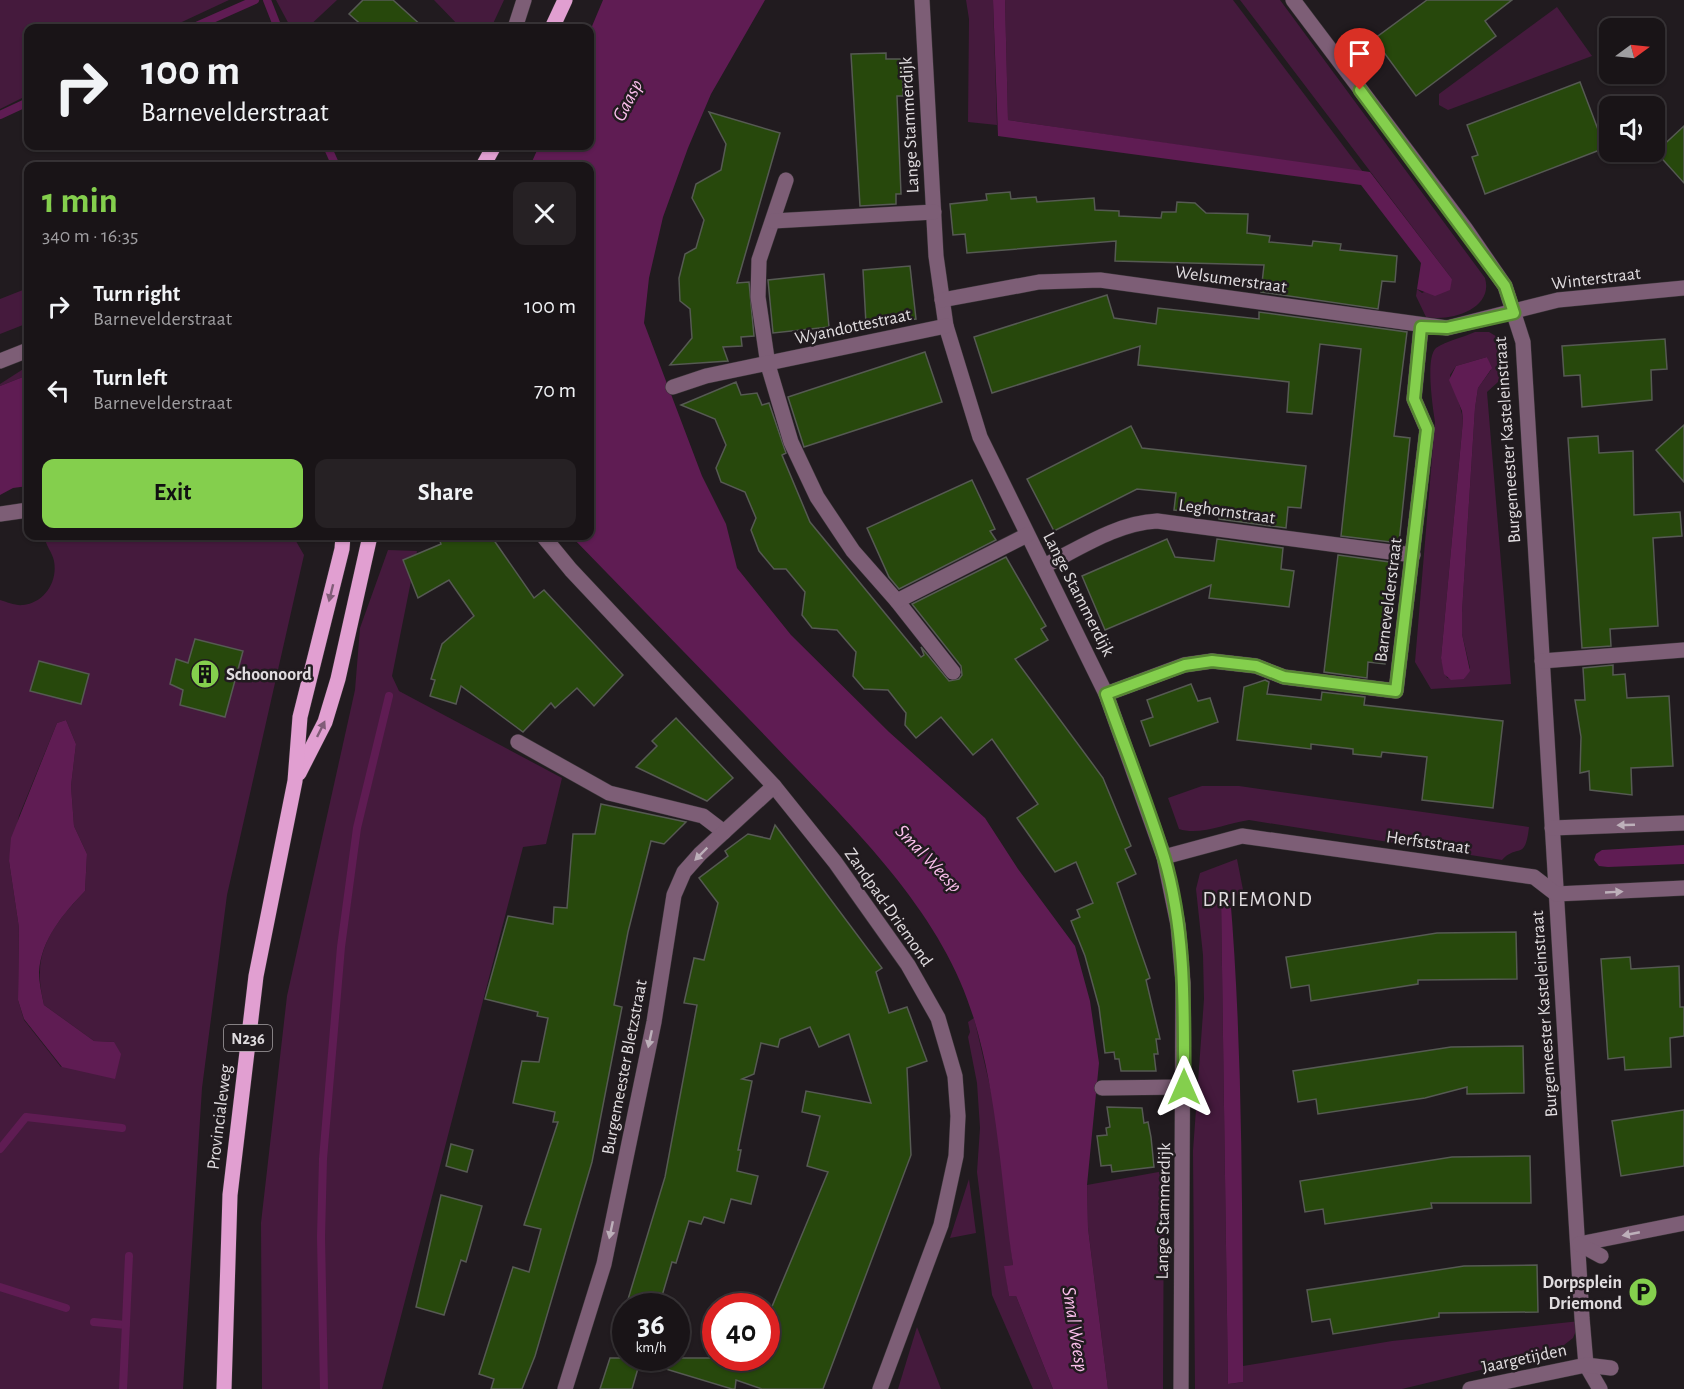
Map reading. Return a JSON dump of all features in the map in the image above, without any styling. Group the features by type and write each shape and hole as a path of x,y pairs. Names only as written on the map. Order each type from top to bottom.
{"main road":[{"path":"554,24 565,0"},
{"name":"Provincialeweg","path":"224,1389 230,1195 256,976 296,782 300,717 342,540"},
{"name":"Provincialeweg","path":"296,782 325,722 369,540"}],"street":[{"path":"516,24 524,0"},
{"name":"Lange Stammerdijk","path":"922,0 936,256 946,326 980,437 1106,694 1164,857 1179,937 1183,983 1184,1087 1181,1389"},
{"name":"Burgemeester Kasteleinstraat","path":"1293,0 1465,228 1505,286 1522,342 1586,1365"},
{"path":"786,180 759,260 758,297 768,365 791,442 817,497 853,551 897,601 953,672"},
{"path":"773,221 934,212"},
{"name":"Welsumerstraat","path":"942,300 1039,282 1100,280 1421,327 1447,328 1514,313"},
{"name":"Winterstraat","path":"1514,313 1558,300 1684,288"},
{"name":"Wyandottestraat","path":"673,387 706,376 768,365 946,326"},
{"name":"Barnevelderstraat","path":"1106,694 1185,665 1212,661 1256,666 1284,677 1396,691 1427,429 1414,399 1421,327"},
{"path":"0,361 24,352"},
{"path":"0,514 24,511"},
{"name":"Leghornstraat","path":"1044,566 1118,529 1137,522 1157,521 1413,555"},
{"path":"897,601 1027,535"},
{"name":"Zandpad-Driemond","path":"546,540 571,570 774,786 835,862 919,982 938,1018 955,1076 958,1116 957,1146 941,1225 880,1389"},
{"path":"1542,661 1684,650"},
{"path":"518,742 609,793 703,816 723,832"},
{"name":"Burgemeester Bletzstraat","path":"565,1389 604,1264 654,1023 674,895 684,872 723,832 774,786"},
{"path":"1552,828 1684,823"},
{"name":"Herfststraat","path":"1164,857 1242,836 1534,877 1556,894"},
{"path":"1556,894 1684,888"},
{"path":"1102,1088 1184,1087"},
{"path":"1579,1244 1680,1226"},
{"path":"1579,1244 1601,1256"},
{"path":"1586,1365 1600,1389"},
{"name":"Jaargetijden","path":"1470,1389 1586,1365 1611,1368"}],"shaded area":[{"path":"0,0 229,0 178,24 24,24 24,97 0,109"},
{"path":"276,0 337,0 311,24 289,24"},
{"path":"434,0 504,0 493,24 457,24"},
{"path":"966,0 993,0 997,125 968,122 969,19"},
{"path":"1005,0 1233,0 1363,172 1008,120"},
{"path":"1240,0 1280,0 1485,278 1486,289 1477,305 1458,315 1426,317 1416,296 1417,289 1422,293 1452,279"},
{"path":"1557,7 1592,56 1448,110 1439,105 1439,94"},
{"path":"24,290 24,325 0,334 0,299"},
{"path":"1475,332 1489,332 1504,341 1509,372 1487,392 1511,684 1431,689 1415,662 1435,422 1431,362 1436,348","holes":["1487,357 1491,370 1478,388 1475,408 1462,612 1462,634 1470,668 1464,679 1447,678 1441,658 1463,420 1450,375 1456,366"]},
{"path":"24,369 24,377 0,386"},
{"path":"45,540 295,540 304,555 227,895 202,1088 183,1389 0,1389 0,600 23,605 43,596 54,576 53,558","holes":["66,720 76,744 71,786 74,826 87,854 85,891 69,908 49,938 41,960 40,985 44,1005 94,1041 114,1042 61,1067 24,1020 18,1000 19,928 9,861 19,816 57,723"]},
{"path":"388,550 417,551 392,676 399,691 562,778 546,844 523,847 382,1389 262,1389 261,1223 287,996 355,690 360,628"},
{"path":"1202,786 1239,786 1529,827 1523,848 1502,860 1249,820 1205,830 1179,829 1168,798"},
{"path":"1237,859 1244,895 1230,894 1221,897 1228,1384 1243,1382 1243,1366 1392,1341 1580,1321 1573,1338 1555,1352 1402,1389 1195,1389 1193,1151 1204,999 1203,955 1196,889 1200,873"},
{"path":"974,1018 996,1112 1013,1265 1005,1266 1009,1296 1016,1296 1053,1389 1033,1389 992,1295 977,1172 980,1128 977,1083 968,1037 970,1032 968,1022"},
{"path":"1164,1171 1163,1389 1108,1389 1088,1228 1087,1185"},
{"path":"969,1179 976,1233 950,1238"},
{"path":"917,1327 941,1389 898,1389"}],"water":[{"path":"603,0 765,0 711,94 688,148 663,217 649,278 644,323 702,476 726,524 737,568 791,635 889,732 985,818 1018,869 1075,946 1090,1001 1099,1063 1087,1185 1088,1228 1108,1389 1053,1389 1016,1296 1009,1296 1004,1266 1013,1265 989,1080 974,1019 959,979 940,941 916,905 862,837 575,540 594,540 594,162 532,162 537,150 594,150 593,24"},
{"path":"993,0 1005,0 1008,120 1370,172 1452,279 1450,290 1435,296 1417,289 1421,263 1361,185 998,136"},
{"path":"1487,357 1492,368 1478,388 1475,408 1462,612 1462,634 1470,671 1464,679 1451,680 1444,674 1441,658 1463,420 1462,411 1449,380 1456,366"},
{"path":"24,377 24,487 13,488 0,495 0,386"},
{"path":"66,720 76,744 71,786 74,826 87,854 85,891 69,908 49,938 41,960 40,985 44,1005 94,1041 114,1042 121,1054 115,1079 62,1067 24,1019 18,1000 19,928 9,861 11,838 57,723"},
{"path":"1684,845 1684,864 1608,867 1599,866 1594,860 1596,854 1602,850"},
{"path":"1230,894 1240,1071 1243,1382 1228,1384 1221,897"}],"building":[{"path":"363,0 393,0 420,24 360,24 349,14"},
{"path":"1427,0 1512,0 1485,21 1496,36 1416,96 1374,39"},
{"path":"886,53 886,59 902,59 903,96 897,96 901,194 896,194 896,204 860,206 851,54"},
{"path":"1580,82 1599,132 1599,150 1485,194 1472,157 1478,155 1467,125"},
{"path":"709,112 780,133 737,283 749,282 754,336 741,337 742,346 723,347 728,361 670,365 692,338 690,309 680,301 679,278 685,254 696,248 704,220 692,198 696,184 721,170 726,144"},
{"path":"1684,126 1684,183 1665,162 1665,144"},
{"path":"1010,192 1011,199 1036,197 1037,202 1094,198 1095,210 1119,211 1119,216 1161,218 1162,212 1176,212 1177,202 1195,203 1206,213 1248,214 1247,233 1270,236 1269,242 1312,246 1313,241 1341,244 1340,250 1397,256 1395,282 1382,281 1378,309 1261,292 1264,265 1115,261 1116,241 967,253 965,234 953,235 950,204 987,200 986,194"},
{"path":"910,266 916,319 866,324 863,270"},
{"path":"824,274 829,327 773,333 768,280"},
{"path":"1107,295 1114,318 1156,324 1158,308 1259,319 1259,312 1407,332 1394,436 1410,438 1399,543 1341,536 1361,349 1320,344 1312,414 1287,412 1289,382 1138,365 1140,346 992,393 974,337"},
{"path":"1665,339 1667,369 1651,370 1652,400 1582,407 1580,375 1564,376 1562,346"},
{"path":"925,352 942,402 804,447 788,397"},
{"path":"736,382 741,395 757,393 762,405 769,403 786,453 782,455 810,522 921,657 924,655 921,647 949,681 959,679 962,675 961,666 912,604 1006,557 1046,626 1041,629 1048,640 1015,659 1103,778 1131,846 1125,849 1136,874 1117,883 1150,978 1146,980 1160,1039 1156,1039 1158,1054 1154,1054 1156,1071 1121,1071 1119,1059 1115,1059 1114,1052 1105,1053 1099,1007 1085,956 1071,921 1080,917 1077,910 1093,903 1076,862 1055,872 1017,818 1038,804 992,739 973,755 941,717 916,738 905,725 906,713 888,690 864,689 853,676 856,652 837,630 812,628 802,615 805,592 786,569 774,569 759,551 751,530 756,518 745,492 721,482 716,468 726,445 715,419 681,405"},
{"path":"1684,425 1684,482 1656,450"},
{"path":"1131,426 1142,448 1306,466 1301,508 1288,507 1286,528 1219,519 1219,515 1174,510 1176,493 1137,489 1054,531 1027,479"},
{"path":"1598,436 1599,453 1633,451 1634,515 1680,512 1682,536 1653,538 1658,626 1610,629 1611,646 1582,648 1568,438"},
{"path":"972,480 995,529 990,531 996,540 899,589 889,577 867,528"},
{"path":"1167,539 1175,557 1214,561 1217,539 1283,548 1281,569 1294,571 1289,607 1209,598 1211,585 1105,630 1082,576"},
{"path":"440,540 494,540 534,598 544,590 623,675 594,706 577,688 555,708 551,703 523,732 461,686 456,704 430,696 435,680 431,679 442,644 474,616 449,580 418,598 403,560 441,544"},
{"path":"1338,555 1397,563 1385,664 1368,662 1367,678 1324,672"},
{"name":"Schoonoord","path":"195,639 243,651 225,717 180,705 183,690 170,684 176,659 188,663"},
{"path":"39,661 89,674 81,704 30,691"},
{"path":"1613,665 1613,675 1625,674 1627,698 1669,696 1673,766 1631,768 1632,795 1590,790 1589,771 1580,773 1581,737 1575,700 1585,700 1583,668"},
{"path":"1265,680 1269,682 1267,694 1321,700 1322,692 1365,697 1364,705 1503,721 1493,808 1422,800 1427,757 1382,752 1381,757 1353,754 1353,749 1311,744 1311,749 1237,740 1244,687"},
{"path":"1191,684 1198,701 1210,698 1218,722 1150,746 1141,721 1153,717 1147,700"},
{"path":"676,718 733,778 707,801 636,767 657,746 652,741"},
{"path":"601,804 686,822 664,844 651,841 628,932 614,1005 622,1007 592,1162 535,1356 522,1389 491,1389 494,1379 479,1374 513,1267 529,1272 541,1229 524,1225 558,1122 553,1122 555,1112 513,1103 522,1061 539,1062 548,1018 537,1016 538,1012 485,999 508,916 553,924 554,907 567,908 573,834 595,834"},
{"path":"775,825 882,968 876,972 889,1013 907,1007 927,1061 907,1068 911,1155 823,1389 762,1389 736,1380 735,1389 732,1389 672,1371 690,1371 690,1358 702,1358 702,1371 780,1371 780,1293 778,1293 828,1172 807,1166 820,1116 802,1112 806,1091 871,1103 849,1034 819,1047 810,1027 780,1039 778,1047 761,1043 754,1074 742,1079 752,1081 738,1150 741,1150 737,1171 758,1176 751,1204 731,1199 724,1223 704,1217 701,1224 689,1221 676,1263 672,1262 663,1293 630,1293 665,1177 697,1005 684,1003 694,958 704,960 718,903 699,878 728,856 725,851 748,834 770,839"},
{"path":"1516,932 1517,979 1418,980 1418,984 1311,1001 1309,985 1291,988 1286,957 1437,933"},
{"path":"1630,957 1631,969 1679,966 1680,1007 1684,1007 1684,1036 1670,1038 1671,1067 1625,1070 1624,1057 1608,1059 1601,959"},
{"path":"1523,1046 1524,1093 1467,1094 1467,1087 1425,1098 1318,1114 1316,1099 1298,1102 1293,1071 1451,1047"},
{"path":"1107,1107 1142,1108 1144,1123 1148,1122 1154,1167 1112,1172 1111,1165 1101,1166 1097,1136 1107,1135 1106,1128 1110,1127"},
{"path":"1684,1110 1684,1166 1621,1176 1612,1121"},
{"path":"451,1144 473,1150 467,1172 446,1166"},
{"path":"1530,1156 1531,1203 1431,1203 1432,1208 1325,1224 1323,1209 1305,1212 1300,1181 1452,1157"},
{"path":"441,1195 482,1206 466,1262 461,1260 444,1315 416,1307"},
{"path":"1537,1265 1538,1312 1439,1313 1439,1317 1333,1334 1330,1319 1312,1322 1307,1290 1464,1266"},
{"path":"610,1358 612,1358 612,1371 637,1371 632,1389 600,1389"}],"waterway":[{"path":"201,24 255,0"},
{"path":"267,0 276,24"},
{"path":"0,115 24,104"},
{"path":"329,150 334,162"},
{"path":"324,1389 321,1237 323,1159 341,947 357,828 389,696"},
{"path":"0,1149 26,1117 122,1128"},
{"path":"123,1389 129,1256"},
{"path":"0,1287 66,1308"},
{"path":"94,1322 126,1325"}],"place":[{"name":"Schoonoord","path":"205,674"},
{"name":"Dorpsplein Driemond","path":"1643,1292"}],"district":[{"name":"DRIEMOND","path":"1258,899"}],"route":[{"path":"1184,1087 1183,983 1178,925 1164,857 1106,694 1185,665 1212,661 1256,666 1284,677 1396,691 1427,429 1414,399 1421,327 1447,328 1514,313 1505,286 1465,228 1360,90"}],"water label":[{"name":"Gaasp","path":"627,100"},
{"name":"Smal Weesp","path":"929,858"},
{"name":"Smal Weesp","path":"1076,1329"}]}
